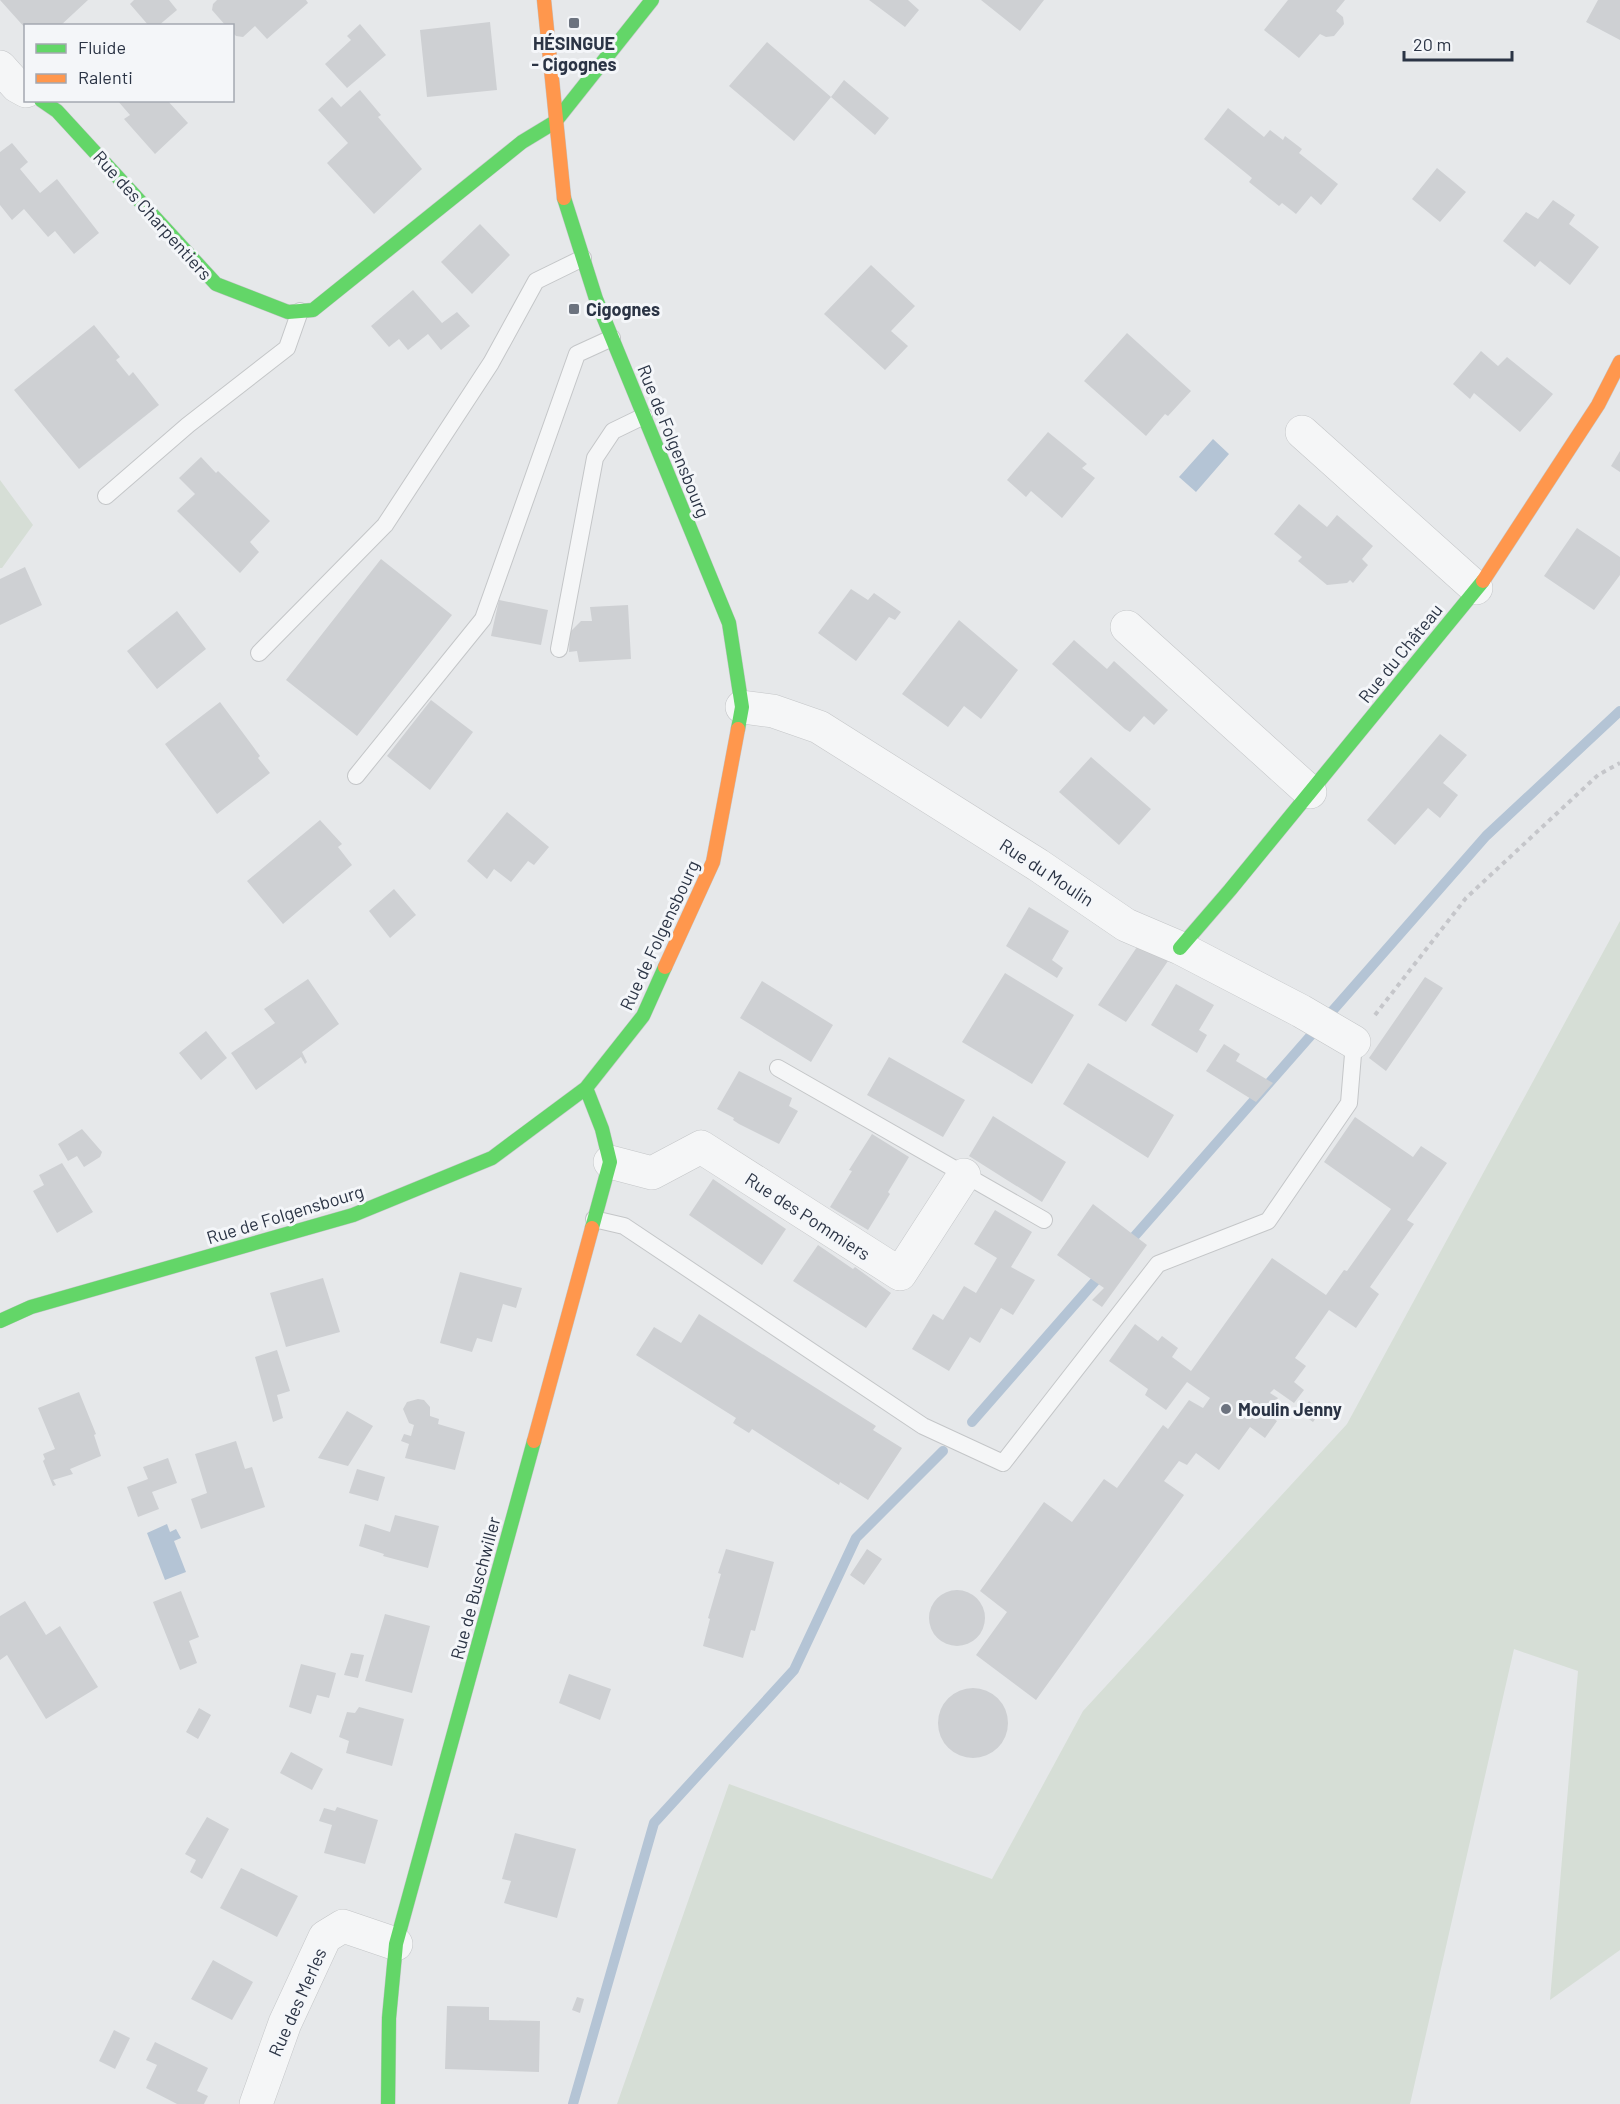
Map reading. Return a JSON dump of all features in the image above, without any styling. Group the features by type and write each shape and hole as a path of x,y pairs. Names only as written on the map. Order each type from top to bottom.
{"street":[{"name":"Rue de Folgensbourg","path":"0,1321 31,1307 353,1215 492,1158 586,1088 643,1016 713,862 742,707 729,623 596,299 565,203 544,0"},
{"path":"307,310 522,142 555,122 652,0"},
{"path":"0,67 17,86 24,90"},
{"name":"Rue des Charpentiers","path":"44,102 57,111 216,284 288,312 307,310"},
{"name":"Rue du Château","path":"1180,948 1476,588 1598,405 1620,362"},
{"path":"1302,432 1476,588"},
{"path":"1127,627 1310,792"},
{"name":"Rue du Moulin","path":"742,707 773,711 819,727 1038,865 1126,925 1180,948 1301,1011 1349,1039"},
{"name":"Rue de Buschwiller","path":"388,2104 389,2019 396,1944 610,1162 602,1129 586,1088"},
{"name":"Rue des Pommiers","path":"610,1162 652,1173 701,1147 900,1274 964,1175"},
{"name":"Rue des Merles","path":"256,2104 285,2023 325,1937 343,1926 396,1944"}],"lane":[{"path":"259,653 385,525 491,363 536,281 583,258"},
{"path":"106,496 188,425 287,348 307,310"},
{"path":"356,776 483,619 577,354 612,338"},
{"path":"558,649 595,458 613,431 644,416"},
{"path":"594,1219 624,1226 923,1426 1003,1463 1158,1264 1268,1221 1349,1103 1349,1039"},
{"path":"778,1068 1044,1220"}],"path":[{"path":"1349,1039 1466,898 1598,775 1620,763"}],"shaded area":[{"path":"0,480 33,525 2,568 0,568"},
{"path":"1620,921 1620,1950 1550,2000 1578,1671 1514,1649 1410,2104 617,2104 729,1784 992,1879 1083,1711 1347,1424"}],"water":[{"path":"1213,439 1229,454 1196,492 1179,477"},
{"path":"167,1524 170,1532 176,1529 181,1538 174,1541 186,1572 165,1580 147,1533"}],"building":[{"path":"0,0 88,0 62,24 24,24 24,27"},
{"path":"134,0 169,0 177,10 160,24 147,24 130,4"},
{"path":"217,0 306,0 308,3 267,39 255,26 243,37 236,36 234,24 224,24 212,10"},
{"path":"869,0 908,0 919,10 905,27"},
{"path":"981,0 1044,0 1020,31"},
{"path":"1288,0 1345,0 1336,11 1343,17 1344,24 1334,36 1326,37 1320,34 1299,58 1264,30"},
{"path":"1598,0 1620,0 1620,40 1586,22"},
{"path":"490,22 497,90 427,97 420,30"},
{"path":"360,24 386,55 347,88 325,64 351,40 347,36"},
{"path":"767,42 831,97 794,141 729,86"},
{"path":"844,80 889,118 875,135 831,97"},
{"path":"360,90 381,115 378,117 422,169 374,214 327,163 348,143 318,110 332,97 341,107"},
{"path":"119,102 169,102 188,123 155,154 124,119 130,115"},
{"path":"1228,108 1264,137 1270,130 1283,140 1285,136 1302,149 1299,153 1338,184 1321,205 1311,196 1296,214 1282,203 1279,206 1249,182 1252,178 1204,139"},
{"path":"12,143 28,162 20,169 40,193 57,179 99,233 74,254 55,231 48,237 24,209 12,220 0,205 0,152"},
{"path":"1437,168 1466,192 1440,222 1412,199"},
{"path":"1553,200 1575,215 1569,224 1599,247 1570,285 1540,261 1535,267 1503,241 1526,212 1538,219"},
{"path":"480,224 510,255 472,294 441,262"},
{"path":"871,265 915,306 891,331 908,346 885,370 824,314"},
{"path":"413,290 442,323 457,312 470,326 441,350 428,334 408,350 399,339 389,347 371,326"},
{"path":"94,325 120,357 116,360 129,376 133,372 159,405 79,469 14,390"},
{"path":"1127,333 1191,391 1168,416 1165,414 1146,436 1084,381"},
{"path":"1481,351 1498,366 1507,357 1553,394 1520,432 1474,393 1470,399 1453,384"},
{"path":"1048,432 1087,464 1082,468 1095,478 1062,518 1031,491 1026,497 1007,480"},
{"path":"1620,451 1620,472 1611,466"},
{"path":"201,457 270,521 250,542 259,552 240,573 177,511 195,494 179,478"},
{"path":"1299,504 1327,527 1337,515 1373,546 1362,559 1368,565 1353,583 1350,580 1347,583 1327,585 1298,561 1302,557 1274,534"},
{"path":"1577,528 1620,557 1620,575 1594,610 1544,576"},
{"path":"381,559 452,615 357,736 286,680"},
{"path":"25,567 42,605 0,625 0,579"},
{"path":"851,589 868,600 874,593 901,612 895,620 889,617 856,661 818,633"},
{"path":"499,600 548,610 541,645 491,636"},
{"path":"628,605 631,659 579,662 577,651 569,652 570,632 581,621 592,621 590,607"},
{"path":"177,611 206,649 157,689 127,651"},
{"path":"959,620 1018,670 981,719 964,706 948,727 902,694"},
{"path":"1074,640 1107,669 1114,661 1168,710 1154,725 1144,716 1130,732 1125,729 1052,664"},
{"path":"431,700 473,732 430,790 387,756"},
{"path":"220,702 270,773 217,814 165,744"},
{"path":"1440,734 1467,755 1443,783 1458,795 1440,818 1428,808 1395,845 1367,820"},
{"path":"1091,757 1151,809 1119,845 1059,792"},
{"path":"507,812 549,847 534,865 528,861 511,882 494,869 487,879 467,861"},
{"path":"320,820 342,844 338,847 352,865 283,924 247,881"},
{"path":"394,889 416,915 390,938 369,911"},
{"path":"1029,907 1069,931 1052,960 1063,968 1057,978 1006,946"},
{"path":"1137,947 1168,961 1126,1022 1098,1005"},
{"path":"1005,973 1074,1015 1032,1084 962,1042"},
{"path":"1425,977 1443,988 1386,1071 1369,1058"},
{"path":"308,979 339,1024 302,1052 307,1062 305,1064 301,1057 256,1090 231,1053 275,1023 264,1009"},
{"path":"762,981 833,1025 811,1062 740,1018"},
{"path":"1176,984 1214,1005 1199,1030 1207,1035 1197,1053 1151,1025"},
{"path":"206,1031 227,1058 201,1080 179,1053"},
{"path":"1224,1044 1240,1054 1236,1061 1273,1083 1256,1102 1206,1071"},
{"path":"889,1057 965,1100 943,1137 867,1095"},
{"path":"1088,1063 1174,1115 1148,1158 1063,1104"},
{"path":"739,1071 792,1098 789,1106 798,1111 779,1144 739,1124 733,1120 734,1118 717,1109"},
{"path":"993,1116 1066,1162 1042,1202 969,1156"},
{"name":"Moulin Jenny","path":"1355,1117 1413,1157 1421,1146 1447,1163 1407,1220 1414,1224 1370,1287 1379,1294 1356,1328 1329,1310 1295,1358 1306,1366 1294,1382 1304,1390 1294,1403 1274,1389 1270,1393 1278,1398 1267,1413 1277,1421 1265,1438 1250,1427 1219,1470 1196,1453 1187,1465 1179,1461 1164,1481 1184,1495 1036,1700 976,1655 1007,1612 980,1591 1044,1502 1072,1522 1104,1479 1117,1488 1163,1425 1168,1429 1189,1400 1203,1408 1210,1398 1187,1382 1166,1410 1145,1395 1148,1389 1109,1361 1135,1324 1158,1341 1162,1336 1178,1348 1172,1357 1191,1371 1272,1258 1326,1295 1344,1270 1347,1271 1391,1209 1324,1162"},
{"path":"82,1129 102,1152 100,1157 84,1167 77,1156 68,1161 58,1144"},
{"path":"872,1134 909,1157 868,1230 830,1207 852,1171 849,1170"},
{"path":"62,1163 93,1212 57,1233 33,1191 44,1185 39,1175"},
{"path":"713,1179 786,1229 762,1265 689,1215"},
{"path":"1093,1204 1147,1245 1102,1307 1092,1300 1104,1288 1057,1255"},
{"path":"995,1210 1032,1232 1011,1267 1035,1280 1013,1315 1001,1308 980,1343 970,1337 949,1371 912,1349 933,1314 943,1320 964,1286 976,1293 997,1258 974,1244"},
{"path":"818,1245 853,1269 855,1267 891,1293 866,1328 793,1281"},
{"path":"460,1272 522,1288 516,1308 503,1304 492,1342 477,1338 472,1352 440,1343"},
{"path":"323,1278 340,1332 286,1347 270,1293"},
{"path":"699,1314 876,1426 873,1430 902,1448 868,1500 840,1482 839,1485 752,1429 749,1433 733,1423 736,1418 636,1355 654,1327 681,1343"},
{"path":"277,1350 290,1391 277,1395 283,1418 273,1422 255,1357"},
{"path":"79,1392 96,1434 94,1435 101,1456 70,1469 73,1474 53,1480 56,1485 53,1486 43,1461 45,1459 43,1454 55,1449 38,1408"},
{"path":"424,1400 430,1407 430,1416 439,1419 438,1424 465,1432 455,1470 405,1458 409,1444 401,1441 404,1434 411,1436 414,1425 409,1423 403,1409 407,1402"},
{"path":"1309,1401 1321,1411 1313,1422 1300,1413"},
{"path":"347,1411 373,1426 348,1466 318,1458"},
{"path":"236,1441 245,1469 252,1467 265,1507 201,1529 191,1499 207,1493 195,1454"},
{"path":"168,1458 177,1483 152,1492 159,1509 138,1517 127,1487 148,1479 143,1467"},
{"path":"357,1469 385,1477 378,1501 349,1493"},
{"path":"395,1515 439,1526 428,1568 383,1556 384,1554 359,1546 365,1524 390,1532"},
{"path":"726,1549 774,1562 755,1631 751,1630 743,1658 703,1646 710,1619 708,1618 721,1574 718,1573"},
{"path":"867,1549 882,1559 864,1585 850,1575"},
{"path":"957,1590 968,1592 977,1598 983,1607 985,1618 983,1629 977,1638 968,1644 957,1646 946,1644 937,1638 931,1629 929,1618 931,1607 937,1598 946,1592"},
{"path":"181,1591 199,1637 189,1641 197,1663 180,1670 153,1602"},
{"path":"25,1601 46,1635 60,1626 98,1687 46,1719 7,1655 0,1660 0,1616"},
{"path":"385,1614 430,1626 412,1693 365,1681"},
{"path":"351,1653 364,1655 358,1678 344,1675"},
{"path":"301,1664 336,1673 329,1698 317,1695 311,1714 289,1707"},
{"path":"569,1674 611,1689 600,1720 559,1703"},
{"path":"980,1688 993,1694 1002,1703 1006,1709 1008,1723 1006,1737 998,1748 987,1756 966,1758 948,1748 940,1737 938,1716 948,1698 959,1690"},
{"path":"359,1707 404,1719 392,1766 346,1753 349,1741 339,1737 347,1712 355,1713"},
{"path":"199,1708 211,1715 198,1739 186,1732"},
{"path":"291,1752 323,1769 312,1790 280,1773"},
{"path":"337,1807 378,1820 365,1864 324,1853 332,1825 319,1821 324,1808 335,1811"},
{"path":"207,1817 229,1829 202,1879 190,1872 196,1860 185,1854"},
{"path":"515,1833 576,1849 557,1918 504,1903 511,1881 502,1879"},
{"path":"241,1868 298,1896 277,1937 220,1908"},
{"path":"213,1960 253,1982 232,2020 191,1999"},
{"path":"577,1997 584,1999 580,2013 572,2010"},
{"path":"447,2006 489,2007 489,2020 540,2021 539,2072 445,2069"},
{"path":"114,2030 130,2038 115,2069 99,2061"},
{"path":"155,2042 208,2068 197,2091 208,2096 204,2104 177,2104 146,2088 157,2065 146,2060"}],"waterway":[{"path":"1126,1246 1486,836 1620,711"},
{"path":"972,1422 1104,1271"},
{"path":"573,2104 654,1823 794,1670 856,1538 943,1451"}],"traffic: fast":[{"path":"44,102 57,111 216,284 288,312 313,310 522,142 555,122 652,0"},
{"path":"564,198 596,299 729,623 742,707 738,729"},
{"path":"1180,948 1483,581"},
{"path":"0,1321 31,1307 353,1215 492,1158 586,1088 643,1016 665,967"},
{"path":"586,1088 602,1129 610,1162 592,1228"},
{"path":"388,2104 389,2018 396,1944 534,1441"}],"traffic: slow":[{"path":"544,0 564,198"},
{"path":"1483,581 1598,405 1620,362"},
{"path":"665,967 713,862 738,729"},
{"path":"534,1441 592,1228"}],"place":[{"name":"HÉSINGUE - Cigognes","path":"574,23"},
{"name":"Cigognes","path":"574,309"},
{"name":"Moulin Jenny","path":"1226,1409"}]}
